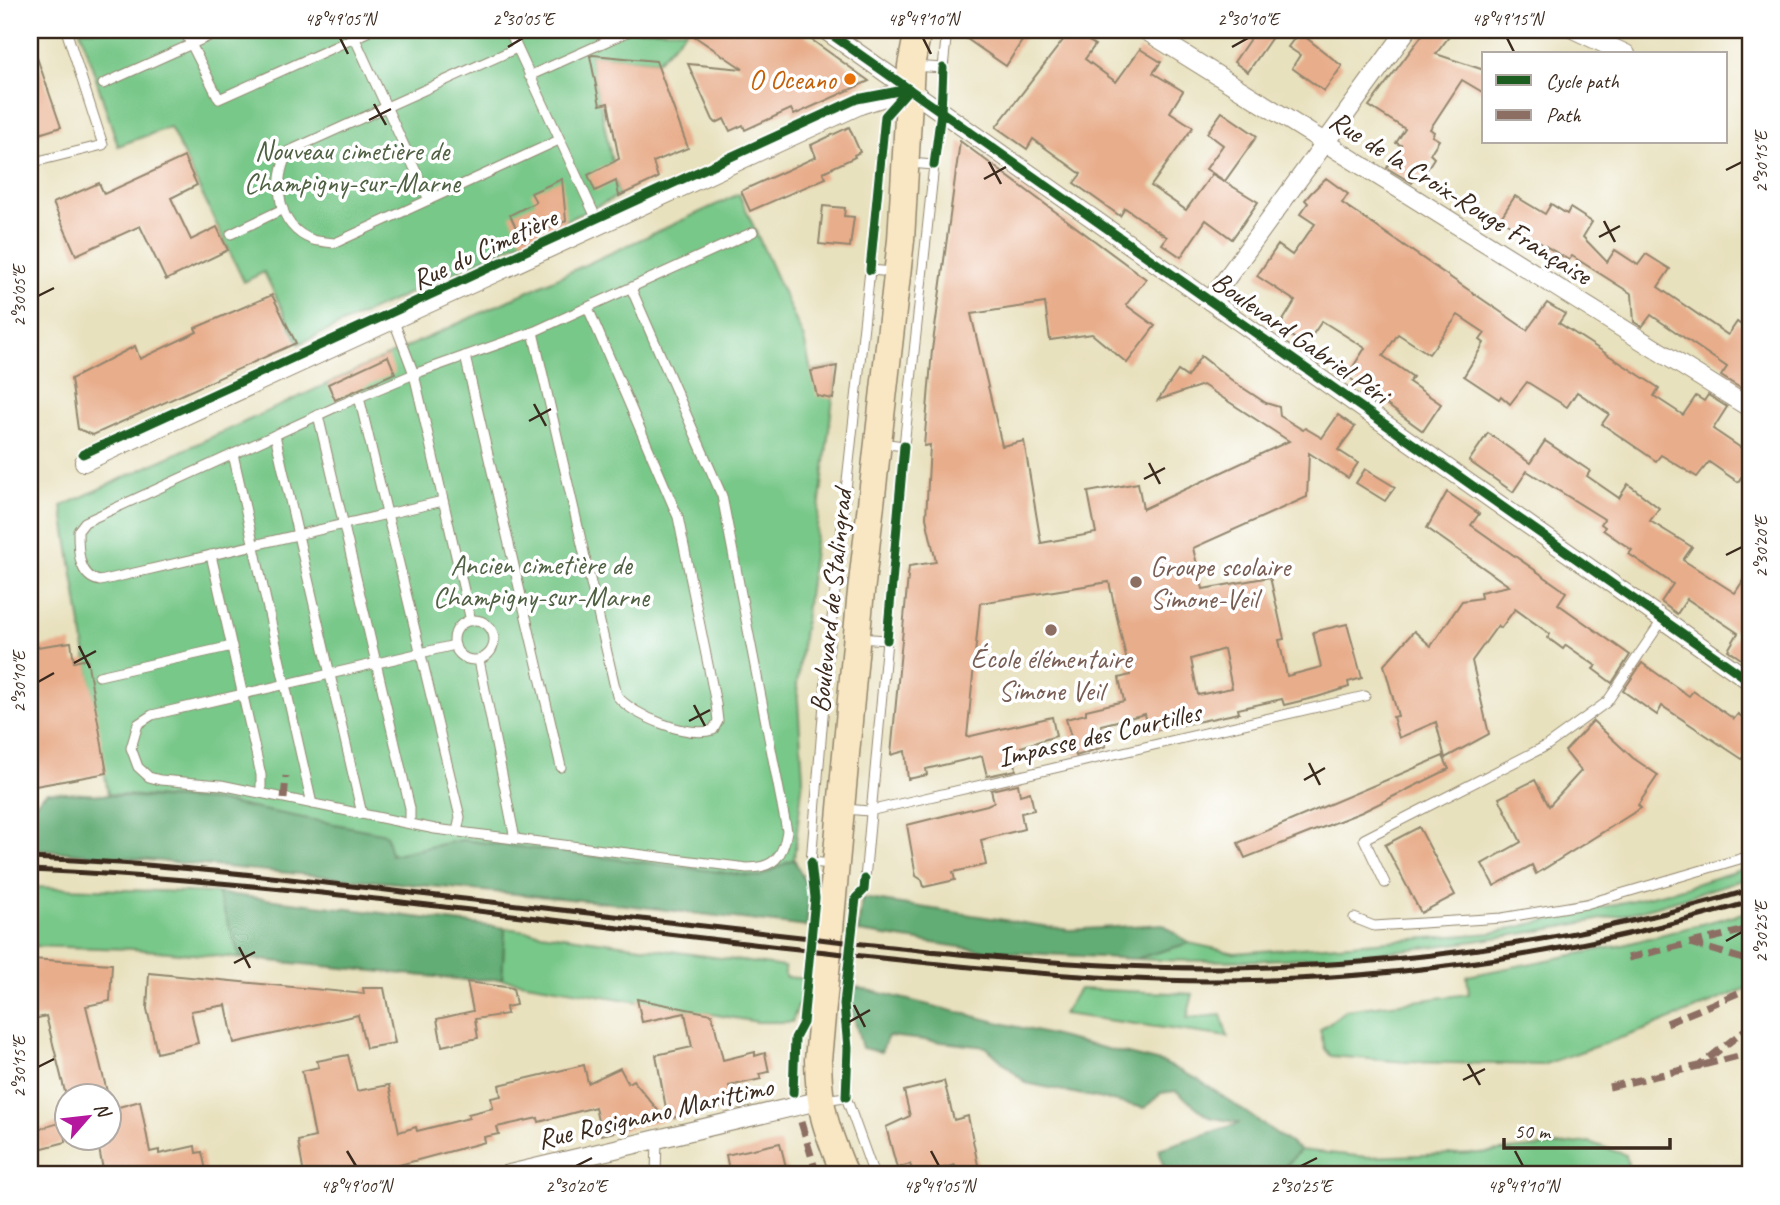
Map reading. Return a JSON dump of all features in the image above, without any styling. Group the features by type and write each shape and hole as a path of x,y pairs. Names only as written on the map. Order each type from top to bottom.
{"main road":[{"name":"Boulevard de Stalingrad","path":"845,1175 823,1121 818,1101 818,1060 857,637 897,272 907,163 910,77 918,30"}],"street":[{"name":"Boulevard Gabriel Péri","path":"825,30 910,77 1210,300 1750,681"},
{"name":"Rue de la Croix-Rouge Française","path":"1146,30 1324,144 1750,408"},
{"path":"1210,300 1407,30"},
{"path":"1575,30 1622,52"},
{"name":"Rue du Cimetière","path":"84,462 869,102 910,77"},
{"name":"Rue Rosignano Marittimo","path":"505,1175 818,1101"}],"lane":[{"path":"30,163 103,145 66,30"},
{"path":"184,30 193,43 219,99 353,34 372,30"},
{"path":"103,84 223,30"},
{"path":"509,30 599,224"},
{"path":"529,76 632,30"},
{"path":"910,77 943,68 947,30"},
{"path":"353,34 429,200"},
{"path":"517,48 289,151 278,176 278,195 283,209 295,228 312,240 335,243 559,140"},
{"path":"877,443 904,446 934,165 907,163"},
{"path":"231,234 283,209"},
{"path":"443,501 100,581 93,580 83,571 78,531 85,522 359,397 588,309 753,232"},
{"path":"837,865 811,862 848,468 870,270 897,272"},
{"path":"455,645 144,719 134,732 132,754 142,771 160,780 221,785 457,832 747,868 763,868 779,859 787,831 722,496 631,288"},
{"path":"533,332 617,696 638,714 659,722 689,729 713,730 718,721 716,704 678,517 588,309"},
{"path":"393,319 414,374 471,621"},
{"path":"465,356 561,767"},
{"path":"359,397 460,817 457,832"},
{"path":"318,415 410,808 410,824"},
{"path":"275,435 362,814"},
{"path":"233,454 312,804"},
{"path":"848,468 874,470"},
{"path":"211,555 261,775 261,793"},
{"path":"1385,883 1364,839 1556,739 1607,702 1663,620"},
{"path":"471,621 484,623 493,633 490,653 479,660 464,657 455,645 458,629 471,621"},
{"path":"857,637 887,640 869,811 865,878"},
{"path":"99,676 232,646"},
{"path":"479,660 515,839"},
{"name":"Impasse des Courtilles","path":"842,808 869,811 1365,696"},
{"path":"1354,918 1374,926 1502,918 1586,904 1750,856"},
{"path":"818,1101 846,1097 874,1175"},
{"path":"656,1138 656,1175"}],"green space":[{"name":"Nouveau cimetière de Champigny-sur-Marne","path":"80,30 687,30 658,61 590,55 619,196 299,344 264,272 244,282 170,127 118,146"},
{"name":"Ancien cimetière de Champigny-sur-Marne","path":"739,194 804,339 811,371 837,366 797,685 803,778 794,859 759,877 462,840 390,855 386,834 216,801 108,794 62,506"},
{"path":"47,792 216,801 386,834 391,855 462,840 759,877 794,859 809,890 807,927 601,902 30,849 30,808"},
{"path":"1750,867 1750,877 1651,908 1497,938 1317,958 1196,961 1135,959 1189,943 1235,953 1492,933 1672,891"},
{"path":"30,887 217,893 241,958 132,949 30,946"},
{"path":"217,893 505,928 502,979 466,980 241,958"},
{"path":"862,898 1069,930 1163,924 1189,943 1135,959 986,951 858,932"},
{"path":"1750,911 1750,987 1644,1030 1542,1065 1407,1062 1331,1056 1325,1049 1320,1030 1346,1010 1469,994 1467,976 1623,945"},
{"path":"505,928 785,967 785,977 808,979 792,1022 758,1022 502,979"},
{"path":"852,986 1164,1063 1199,1080 1300,1150 1284,1168 1270,1175 1143,1175 1164,1169 1159,1149 1240,1123 1209,1117 1176,1091 1161,1093 1145,1108 1026,1083 986,1047 888,1036 881,1052 862,1048 850,1002"},
{"path":"1079,989 1193,994 1187,1018 1221,1015 1228,1037 1063,1014"},
{"path":"1589,1142 1626,1155 1630,1175 1309,1175 1284,1168 1300,1150 1366,1157 1480,1153"}],"building":[{"path":"685,30 798,30 869,81 794,115 791,109 745,130 743,125 730,131 724,119 716,123 713,120 688,64 743,69"},
{"path":"954,30 1029,30 1006,66"},
{"path":"1071,30 1095,45 1085,59 1116,82 1140,49 1161,62 1153,73 1183,91 1170,112 1193,127 1151,186 1186,210 1212,174 1258,202 1232,239 1206,220 1181,257 1162,244 1167,237 1125,208 1120,216 1074,183 1081,174 1033,139 1027,149 996,127"},
{"path":"1256,30 1277,30 1248,72 1234,62"},
{"path":"1426,30 1454,30 1436,54 1482,69 1482,92 1462,80 1430,129 1434,132 1432,136 1439,140 1430,154 1434,158 1422,177 1415,178 1412,183 1387,168 1401,145 1396,143 1405,129 1369,106"},
{"path":"1299,32 1342,66 1324,91 1292,68 1300,55 1288,47"},
{"path":"30,49 34,49 61,127 30,137"},
{"path":"590,56 656,61 688,148 653,162 658,178 619,196 616,181 595,191 588,175 619,159 608,103 600,105"},
{"path":"1222,112 1257,136 1225,181 1206,169 1223,145 1207,133"},
{"path":"849,127 860,152 854,155 855,157 823,172 826,178 750,211 741,191 816,157 811,145"},
{"path":"960,141 1146,279 1126,305 1155,326 1127,363 1092,334 1050,340 1045,303 971,314 1002,446 1024,441 1041,543 1096,533 1088,492 1138,483 1143,509 1289,441 1203,385 1158,400 1178,371 1187,377 1201,356 1266,403 1279,407 1280,416 1303,430 1305,428 1322,438 1338,415 1355,427 1338,450 1358,463 1348,478 1309,453 1307,497 1193,548 1203,589 1270,577 1284,639 1279,640 1287,676 1321,667 1313,632 1347,624 1362,678 1348,682 1349,687 1317,697 1284,705 1282,699 1238,709 1239,713 1149,732 1145,714 1101,725 1106,746 1076,756 1066,719 1086,714 1086,710 1124,701 1119,678 1130,675 1109,582 980,603 967,737 1052,717 1056,736 1021,747 1023,758 1015,760 1016,770 987,776 982,756 926,769 927,775 908,779 905,751 891,755 909,566 936,562 926,518 930,445 924,446 932,350","holes":["1224,649 1232,688 1198,695 1191,659"]},
{"path":"184,157 197,185 171,198 191,240 217,227 228,250 166,280 140,226 76,255 53,203 99,183 104,194"},
{"path":"1326,178 1348,194 1342,203 1527,330 1547,303 1565,314 1559,323 1659,388 1654,396 1683,415 1696,396 1704,401 1708,395 1727,407 1713,429 1750,454 1750,464 1738,482 1709,462 1697,477 1661,455 1656,461 1602,424 1609,414 1577,392 1567,407 1527,382 1510,404 1501,396 1499,399 1464,376 1484,343 1480,340 1485,333 1458,315 1429,354 1398,334 1383,356 1413,377 1409,382 1441,404 1423,431 1347,376 1365,348 1322,321 1305,346 1279,327 1295,301 1257,276 1278,245 1292,255 1315,224 1300,214 1308,203 1305,200"},
{"path":"562,179 566,221 522,241 510,215 536,202 531,193"},
{"path":"1515,196 1545,214 1551,204 1567,214 1570,208 1592,222 1583,237 1607,262 1615,250 1638,265 1646,254 1670,269 1658,287 1728,335 1737,322 1750,331 1750,377 1742,389 1721,376 1727,367 1651,315 1642,327 1634,322 1632,294 1572,256 1569,260 1500,219"},
{"path":"823,206 845,208 844,216 854,217 850,247 819,244"},
{"path":"272,295 296,343 93,435 78,429 71,379 135,346 140,359 197,332 195,328"},
{"path":"388,356 395,373 335,400 328,384"},
{"path":"837,366 833,399 817,396 811,371"},
{"path":"1488,433 1530,463 1545,441 1590,471 1587,476 1619,498 1628,484 1659,508 1650,521 1692,547 1683,560 1735,593 1750,570 1750,665 1728,650 1738,633 1687,599 1677,614 1661,602 1673,584 1629,554 1632,550 1603,530 1605,527 1601,524 1604,519 1527,471 1513,492 1469,461"},
{"path":"1365,469 1395,487 1385,501 1356,483"},
{"path":"1447,492 1479,514 1471,525 1566,592 1558,604 1630,655 1612,683 1593,669 1596,666 1566,645 1563,649 1548,638 1550,634 1515,609 1501,628 1498,625 1472,661 1489,734 1445,758 1436,722 1399,738 1393,717 1398,716 1384,665 1414,631 1431,646 1462,601 1481,598 1480,592 1509,586 1427,528"},
{"path":"71,642 74,662 87,659 107,773 30,787 30,648"},
{"path":"1642,663 1689,696 1693,691 1734,719 1738,714 1750,723 1750,748 1742,759 1662,706 1657,715 1623,691"},
{"path":"1593,721 1633,758 1658,775 1638,805 1641,808 1536,874 1532,865 1494,886 1482,864 1521,842 1499,798 1535,780 1549,806 1581,771 1565,751"},
{"path":"1443,756 1449,769 1362,812 1245,858 1238,843"},
{"path":"1018,784 1020,795 1030,792 1034,810 1021,813 1024,829 981,840 986,865 953,872 955,880 924,887 922,880 916,876 907,825 987,805 994,802 991,790"},
{"path":"1419,827 1455,895 1421,913 1385,845"},
{"path":"30,959 112,964 110,1001 86,1006 105,1082 62,1082 46,1016 30,1020"},
{"path":"149,973 364,994 363,988 384,988 395,1043 366,1048 358,1015 234,1043 226,1005 191,1011 198,1043 157,1053 147,1009"},
{"path":"467,982 513,988 516,1005 506,1007 507,1014 475,1019 478,1038 442,1046 437,1019 473,1011"},
{"path":"637,999 712,1014 723,1060 755,1052 755,1056 765,1053 769,1072 759,1074 761,1079 729,1086 734,1104 668,1119 656,1055 692,1047 685,1013 642,1022"},
{"path":"348,1055 357,1091 389,1085 399,1132 416,1127 417,1131 469,1118 468,1114 493,1108 491,1098 501,1096 499,1085 584,1065 588,1083 620,1068 628,1083 633,1080 666,1120 601,1135 595,1107 539,1122 538,1118 497,1127 499,1134 484,1137 485,1142 362,1175 304,1175 298,1141 315,1137 302,1071 319,1067 317,1061"},
{"path":"944,1081 954,1120 968,1116 980,1175 959,1175 955,1165 920,1175 914,1175 910,1164 897,1168 886,1127 910,1116 904,1091"},
{"path":"140,1101 150,1152 159,1150 159,1154 195,1146 196,1153 202,1152 207,1175 104,1175 100,1152 122,1152 122,1106"},
{"path":"52,1125 52,1146 39,1149 35,1130"},
{"path":"780,1143 788,1175 730,1175 726,1155"}],"railway":[{"path":"30,858 173,867 954,953 1056,962 1209,968 1346,963 1482,948 1618,924 1750,890"},
{"path":"30,870 336,894 742,943 981,968 1117,978 1209,981 1346,976 1482,961 1617,936 1750,902"}],"marked path":[{"path":"284,799 286,776"},
{"path":"1628,958 1750,929"},
{"path":"1690,943 1750,961"},
{"path":"1667,1023 1750,988"},
{"path":"1609,1087 1699,1066 1750,1026"},
{"path":"1703,1065 1750,1053"},
{"path":"801,1122 817,1175"}],"cycle path":[{"path":"825,30 1750,681"},
{"path":"934,165 943,68"},
{"path":"870,270 885,116 909,89"},
{"path":"83,454 857,99 909,89"},
{"path":"887,640 904,446"},
{"path":"793,1093 795,1038 803,1023 815,898 811,862"},
{"path":"846,1097 848,1048 844,1004 856,898 864,890 865,879"}],"place":[{"name":"O Oceano","path":"850,79"},
{"name":"Groupe scolaire Simone-Veil","path":"1136,582"},
{"name":"École élémentaire Simone Veil","path":"1051,630"}]}
